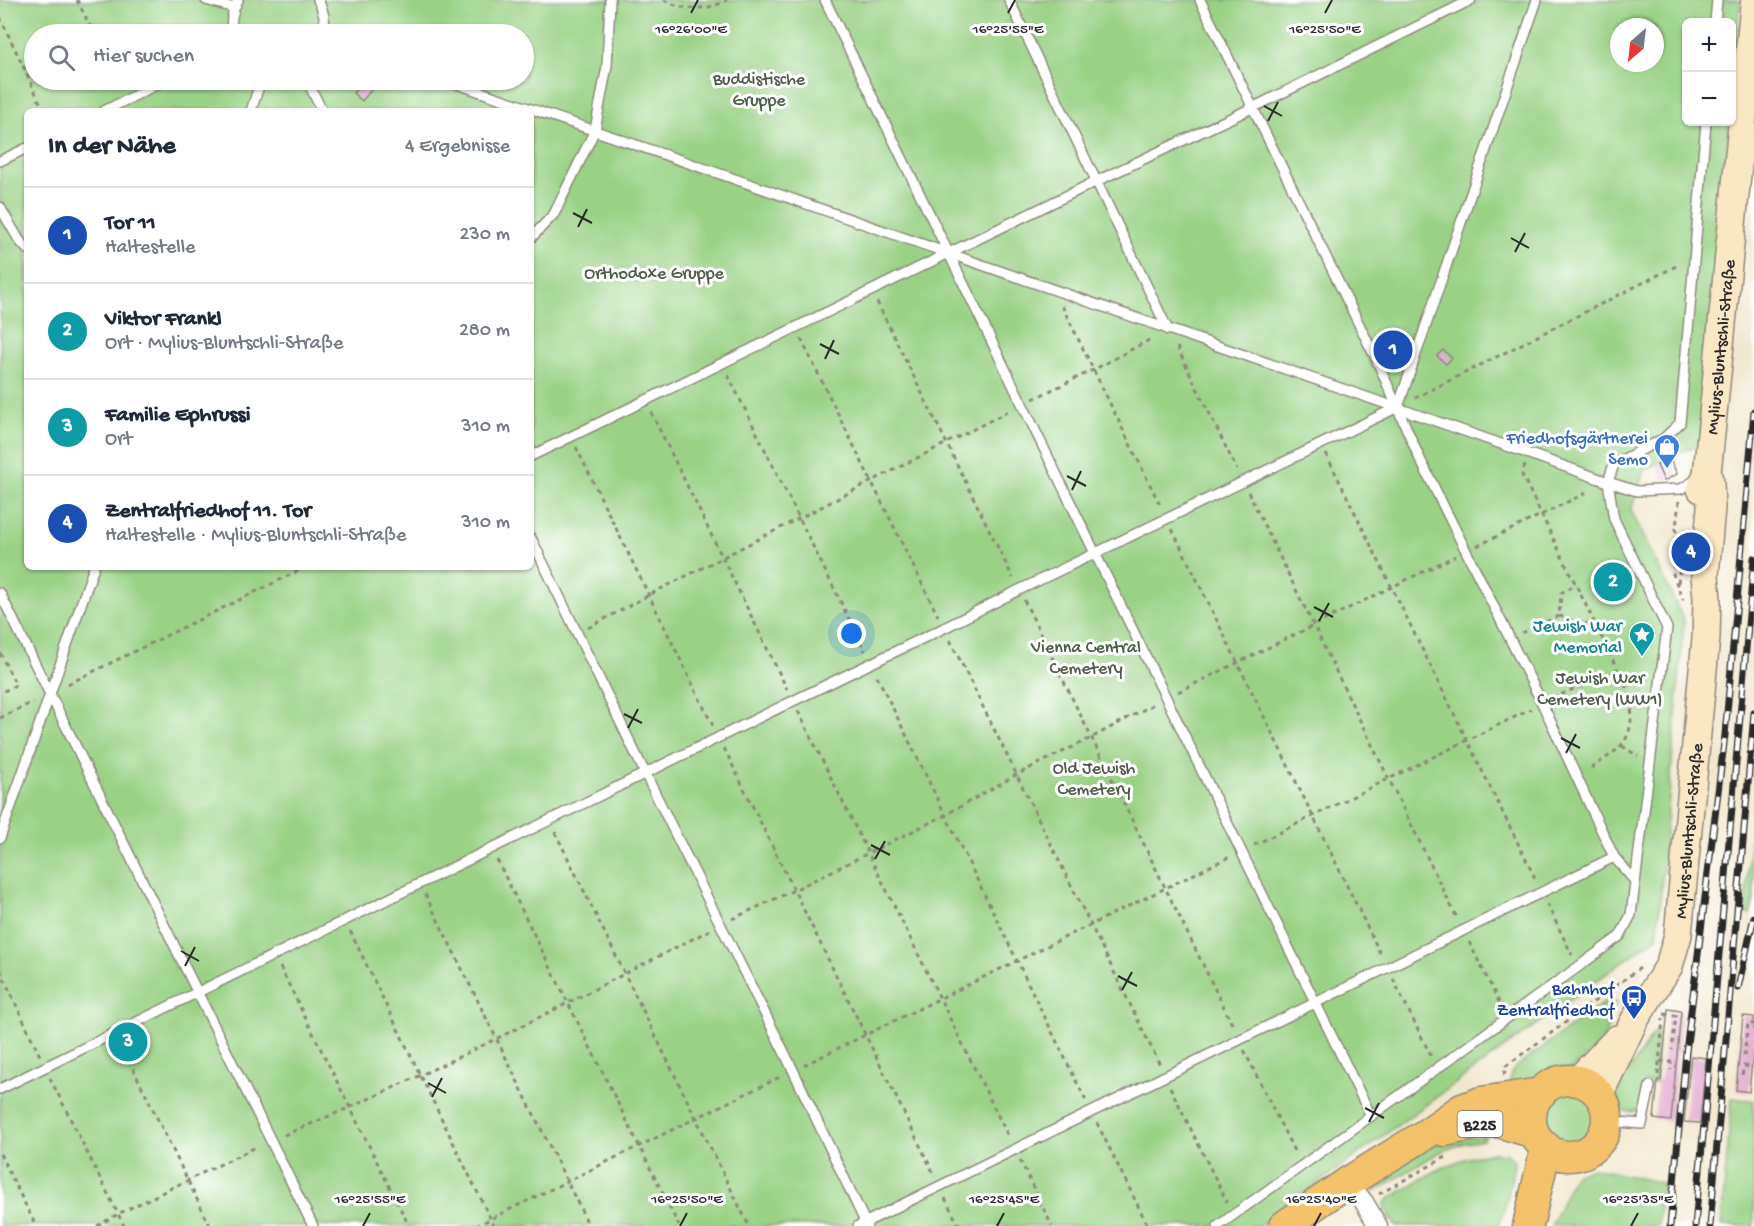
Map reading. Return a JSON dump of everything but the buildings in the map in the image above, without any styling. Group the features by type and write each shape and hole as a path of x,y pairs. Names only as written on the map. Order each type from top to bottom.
{"main road":[{"name":"B225","path":"1284,1226 1356,1192 1426,1134 1462,1109 1481,1102 1541,1093 1551,1084 1564,1080 1594,1099"},
{"path":"1541,1093 1535,1102 1532,1122 1551,1145 1583,1153 1600,1140 1605,1131 1594,1099"},
{"name":"B225","path":"1426,1134 1498,1122 1551,1145"},
{"path":"1528,1226 1551,1145"},
{"path":"1535,1226 1551,1145"}],"street":[{"name":"Mylius-Bluntschli-Straße","path":"1594,1099 1634,1021 1669,966 1677,940 1706,631 1692,591 1689,573 1695,510 1707,474 1754,5"},
{"path":"1356,1192 1378,1226"}],"lane":[{"path":"206,0 236,4 231,24"},
{"path":"325,24 319,2 331,0"},
{"path":"534,235 554,214 596,130 608,66 610,0"},
{"path":"825,0 1371,1116"},
{"path":"1009,0 1168,330"},
{"path":"1200,0 1378,363 1419,457 1542,703 1614,857 1635,881"},
{"path":"534,455 1471,0"},
{"path":"0,1089 793,700 1398,407 1537,0"},
{"path":"1715,18 1717,0"},
{"path":"110,108 146,90"},
{"path":"252,108 258,90"},
{"path":"312,90 321,108"},
{"path":"475,90 530,108"},
{"path":"534,109 1168,330 1398,407 1608,482 1637,491 1681,489 1707,474"},
{"path":"1218,1226 1620,936 1631,915 1667,628 1614,519 1608,482 1614,464 1664,439 1680,423 1706,126"},
{"path":"0,161 24,149"},
{"path":"0,207 24,246"},
{"path":"1378,363 1413,362"},
{"path":"534,544 793,1070 863,1225 1014,1149 1614,857"},
{"path":"0,838 93,570"},
{"path":"0,593 313,1226"},
{"path":"1594,1099 1642,1124 1650,1086"}],"path":[{"path":"77,0 89,24"},
{"path":"664,0 687,8 705,8 727,0"},
{"path":"687,8 688,0"},
{"path":"0,16 24,68"},
{"path":"34,90 43,108"},
{"path":"1398,407 1694,257"},
{"path":"1054,290 1437,1069"},
{"path":"872,291 1302,1167"},
{"path":"795,328 1234,1214"},
{"path":"578,634 649,595 1168,330 1507,1018"},
{"path":"722,363 1148,1226"},
{"path":"645,401 1052,1226"},
{"path":"571,437 959,1226"},
{"path":"1321,443 1578,967"},
{"path":"1529,454 1522,475 1631,697 1630,732 1622,746 1577,778"},
{"path":"96,1226 270,1140 351,1108 568,1004 720,924 945,815 1016,775 1166,698 1608,482"},
{"path":"1678,584 1680,567"},
{"path":"0,718 300,570"},
{"path":"1558,616 1561,593 1576,584"},
{"path":"1510,639 1558,616 1597,627"},
{"path":"0,653 16,685 0,693"},
{"path":"476,1226 1542,703 1618,670"},
{"path":"549,820 749,1226"},
{"path":"491,848 679,1226"},
{"path":"420,883 589,1226"},
{"path":"344,920 494,1226"},
{"path":"274,954 410,1226"},
{"path":"1501,1098 1506,1066 1647,963"},
{"path":"0,970 124,1226"},
{"path":"1650,1086 1657,1084 1664,1015"},
{"path":"1744,1056 1748,1023 1754,1024"},
{"path":"1672,1050 1675,1026"},
{"path":"115,1032 210,1226"},
{"path":"1659,1061 1671,1062 1671,1070"},
{"path":"1742,1075 1744,1066 1754,1066"},
{"path":"0,1154 36,1226"},
{"path":"1356,1192 1455,1155"}],"green space":[{"name":"Old Jewish Cemetery","path":"0,0 1740,0 1736,44 1736,18 1682,18 1682,126 1729,126 1702,442 1644,470 1631,510 1684,621 1657,937 1259,1226 0,1226"},
{"path":"1754,804 1754,901 1750,914 1744,913"},
{"path":"1606,1001 1615,1002 1615,1005 1604,1023 1610,1026 1601,1043 1570,1070 1553,1073 1533,1084 1509,1089 1511,1073 1516,1067"},
{"path":"1655,1031 1657,1032 1656,1083 1645,1082 1643,1100 1638,1109 1629,1112 1622,1110 1614,1094 1627,1064 1632,1067"},
{"path":"1565,1089 1577,1089 1592,1097 1600,1112 1600,1124 1592,1139 1577,1147 1565,1147 1550,1139 1542,1124 1542,1112 1550,1097"},
{"path":"1732,1098 1754,1101 1754,1226 1721,1226"},
{"path":"1486,1136 1483,1140 1460,1144 1438,1153 1374,1192 1375,1184 1381,1175 1445,1139"},
{"path":"1489,1153 1507,1154 1514,1164 1499,1226 1396,1226 1385,1210 1384,1205 1388,1200 1424,1177 1461,1160"},
{"path":"1593,1168 1662,1183 1658,1226 1551,1226 1574,1175"}],"railway":[{"path":"1670,1226 1686,1052 1725,735 1754,411"},
{"path":"1695,1226 1754,558"},
{"path":"1710,1226 1754,713"},
{"path":"1738,988 1754,917"}],"place":[{"name":"Tor 11","path":"1393,350"},
{"name":"Friedhofsgärtnerei Semo","path":"1667,470"},
{"name":"Zentralfriedhof 11. Tor","path":"1691,552"},
{"name":"Viktor Frankl","path":"1613,582"},
{"name":"Jewish War Memorial","path":"1642,658"},
{"name":"Bahnhof Zentralfriedhof","path":"1634,1021"},
{"name":"Familie Ephrussi","path":"128,1042"}],"park label":[{"name":"Buddistische Gruppe","path":"759,88"},
{"name":"Orthodoxe Gruppe","path":"654,272"},
{"name":"Vienna Central Cemetery","path":"1086,656"},
{"name":"Jewish War Cemetery (WW1)","path":"1600,687"}]}
